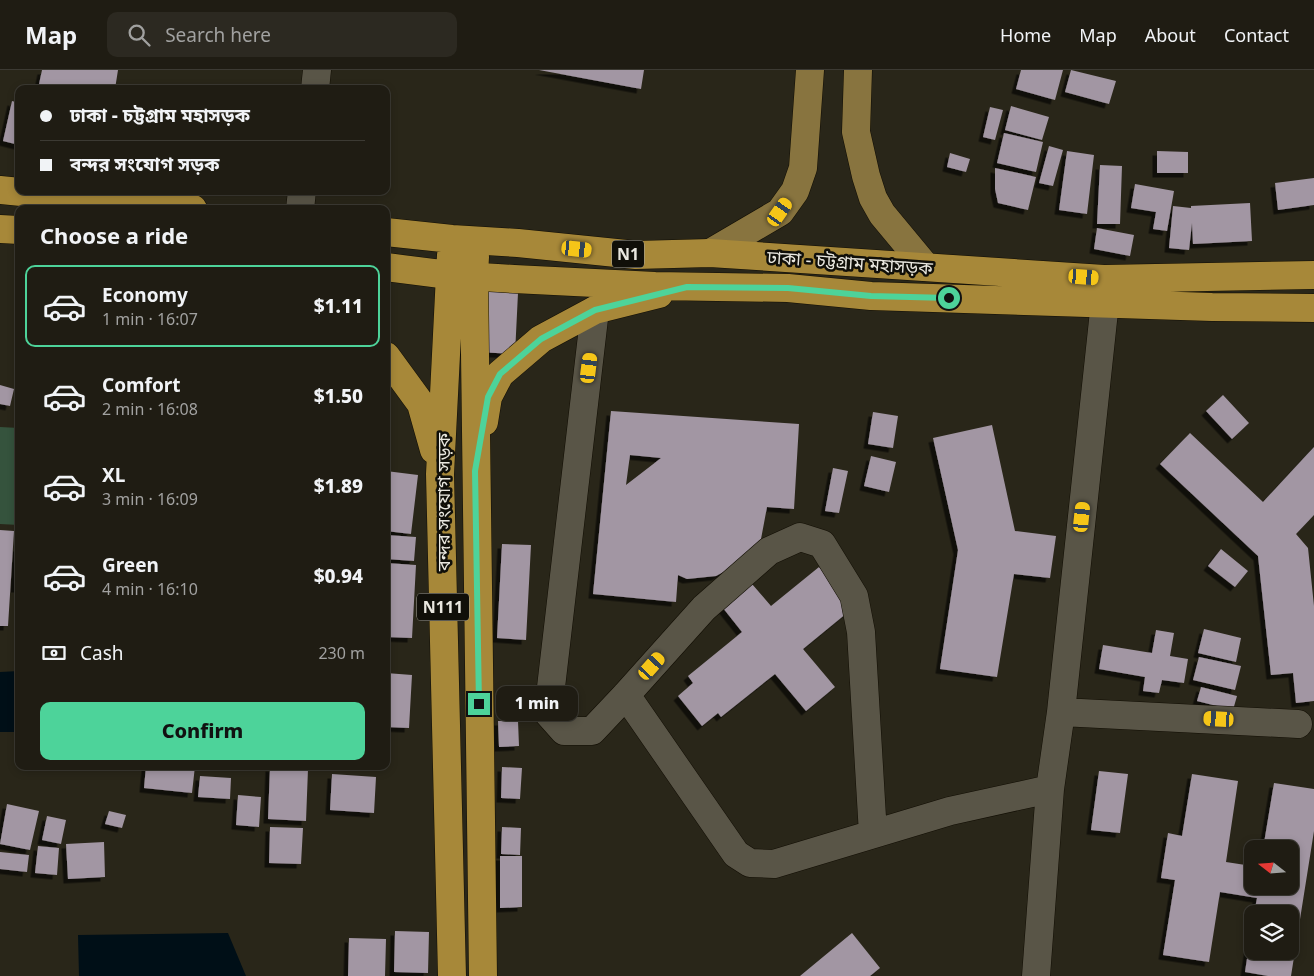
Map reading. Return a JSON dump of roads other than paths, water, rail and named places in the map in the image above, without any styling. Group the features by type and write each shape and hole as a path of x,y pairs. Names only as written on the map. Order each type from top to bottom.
{"highway":[{"path":"0,190 15,191"},
{"path":"51,195 152,205"},
{"path":"0,229 15,230"},
{"name":"ঢাকা - চট্টগ্রাম মহাসড়ক","path":"390,232 464,240 518,242 636,255 710,253 1104,278 1314,275"},
{"name":"বন্দর সংযোগ সড়ক","path":"452,976 440,474 462,275 464,240"},
{"name":"ঢাকা - চট্টগ্রাম মহাসড়ক","path":"390,267 462,275 687,287 788,288 871,296 1314,308"},
{"name":"বন্দর সংযোগ সড়ক","path":"462,275 475,471 482,976"},
{"path":"475,471 488,397 500,374 541,339 595,310 687,287"},
{"path":"390,361 421,404 440,474"}],"main road":[{"path":"710,253 780,212 795,190 804,168 810,70"},
{"path":"858,70 856,132 873,198 882,214 926,266"}],"street":[{"path":"315,85 317,70"},
{"path":"1036,976 1050,789 1061,712 1105,302"},
{"path":"1212,306 1314,317"},
{"path":"595,310 548,714 564,731 592,731 704,608 769,551 800,537 822,544 854,596 861,632 873,834"},
{"path":"626,695 736,854 750,863 774,864 950,811 1050,789"},
{"path":"1061,712 1101,712 1298,724"}]}
